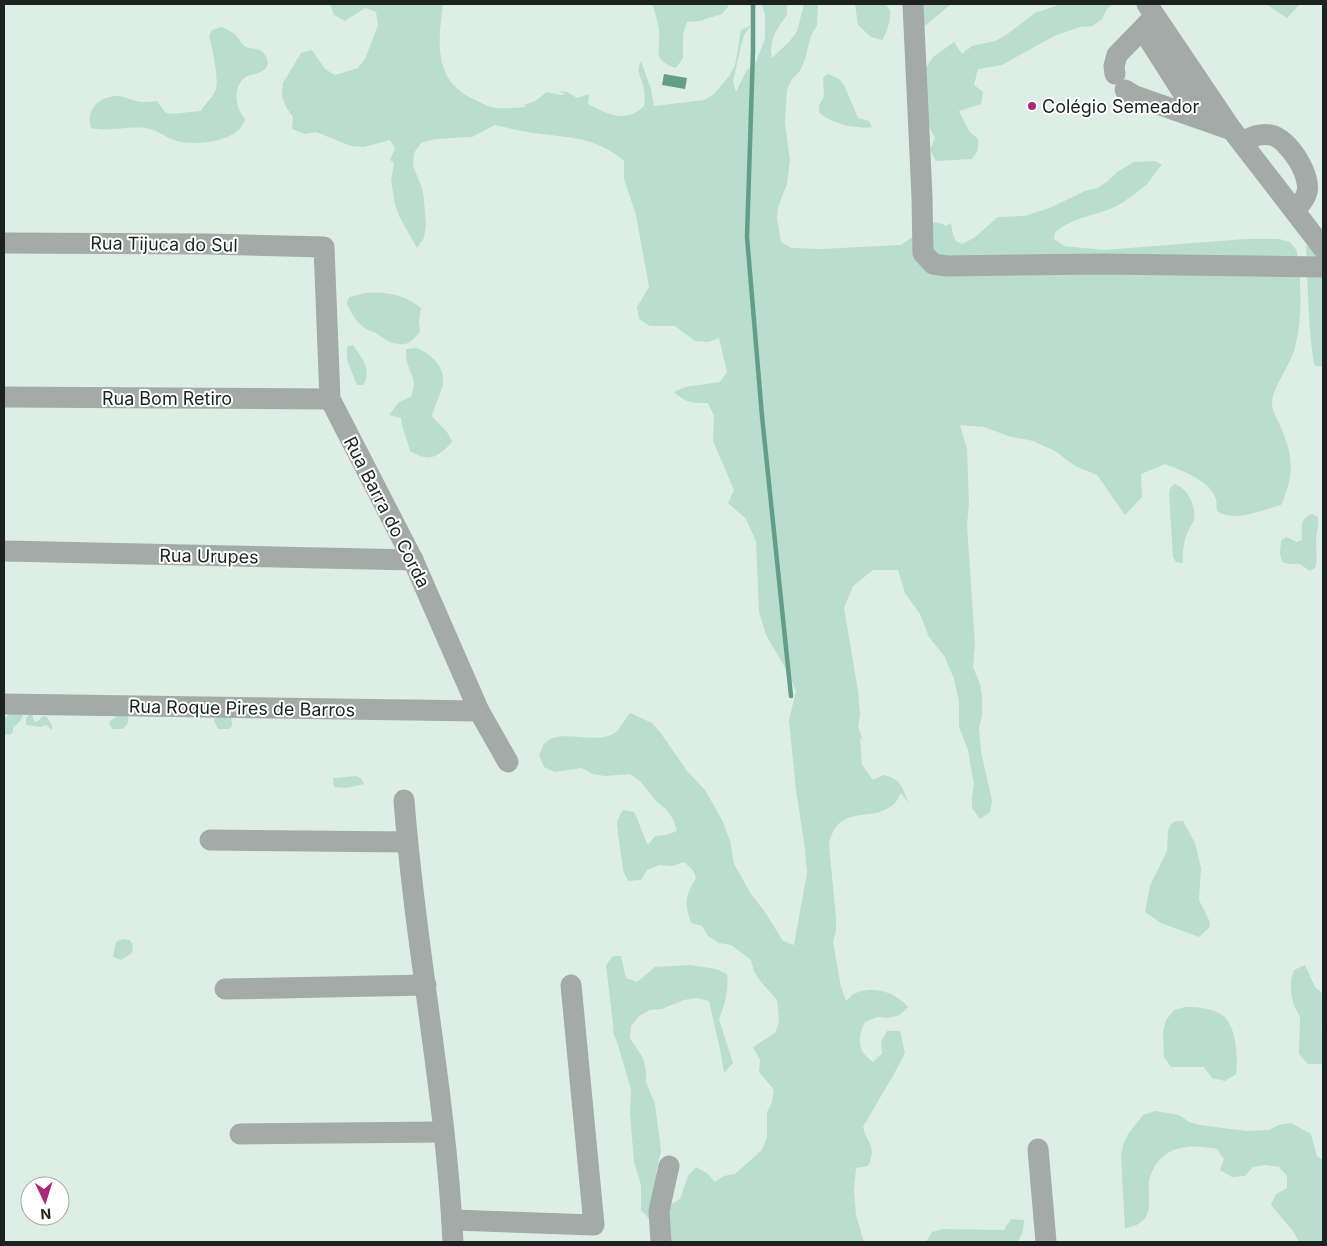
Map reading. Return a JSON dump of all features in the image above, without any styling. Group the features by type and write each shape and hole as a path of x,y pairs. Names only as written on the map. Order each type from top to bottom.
{"street":[{"path":"913,4 922,197 922,254 932,264 947,266 1104,264 1323,267"},
{"path":"1148,16 1117,55 1114,66 1120,82 1135,96 1199,118 1237,136 1274,136 1296,154 1308,182 1307,194 1295,211"},
{"path":"1148,16 1199,118"},
{"path":"1148,16 1323,248"},
{"name":"Rua Tijuca do Sul","path":"4,243 207,244 324,247"},
{"name":"Rua Barra do Corda","path":"324,247 330,399 413,560 479,711 508,762"},
{"name":"Rua Bom Retiro","path":"4,397 330,399"},
{"name":"Rua Urupes","path":"4,551 413,560"},
{"name":"Rua Roque Pires de Barros","path":"4,704 479,711"},
{"path":"404,800 407,842 443,1132 453,1242"},
{"path":"210,840 407,842"},
{"path":"225,988 426,985"},
{"path":"452,1220 594,1225 571,985"},
{"path":"240,1134 443,1132"},
{"path":"1038,1149 1046,1242"},
{"path":"661,1242 659,1211 669,1166"}],"shaded area":[{"path":"330,4 443,4 440,32 441,59 445,71 460,91 487,106 495,108 526,107 524,105 535,101 547,92 561,95 565,94 558,91 567,92 577,98 589,94 588,104 609,114 623,116 630,115 644,106 644,90 639,71 641,61 651,89 654,106 704,100 714,94 729,76 735,66 741,30 751,25 744,35 733,81 736,92 746,71 756,62 765,39 765,15 762,4 787,4 787,15 772,41 772,58 790,41 797,31 804,4 818,4 817,25 811,36 805,59 800,71 792,79 787,90 785,123 790,160 787,184 778,207 777,219 781,242 792,248 821,249 901,245 933,222 945,226 951,223 956,241 962,244 974,238 998,217 1025,216 1052,207 1085,191 1098,188 1117,172 1134,162 1155,161 1162,165 1148,183 1128,199 1109,209 1070,222 1055,233 1054,239 1064,246 1104,250 1245,239 1279,239 1290,242 1297,251 1300,275 1298,335 1293,353 1275,390 1272,403 1288,448 1291,467 1288,485 1281,505 1240,516 1224,514 1217,511 1216,499 1208,486 1179,469 1165,464 1141,474 1142,497 1125,515 1097,475 1075,466 1055,451 1033,441 1008,436 984,427 960,425 967,449 969,502 967,526 975,644 973,667 982,695 982,716 979,728 981,752 992,800 990,812 980,819 972,808 974,785 968,750 959,727 959,702 954,679 945,657 929,637 920,614 905,593 898,570 873,570 853,586 844,608 858,691 860,715 858,726 863,741 860,737 862,765 873,780 884,775 895,779 901,785 909,804 901,793 895,803 886,809 876,813 848,818 833,831 829,845 836,918 836,931 833,942 841,987 846,1001 853,994 877,990 891,994 908,1007 900,1015 888,1018 877,1017 865,1022 860,1039 861,1049 873,1062 882,1054 881,1042 887,1031 900,1031 905,1053 863,1127 872,1149 872,1154 868,1166 856,1168 854,1191 856,1215 864,1242 663,1242 662,1233 641,1210 641,1185 634,1162 630,1113 631,1089 610,1025 614,1033 606,965 613,956 621,956 626,978 637,982 655,967 691,965 716,969 727,974 726,997 719,1019 733,1063 724,1073 709,1001 696,998 684,1000 662,1009 650,1010 639,1016 631,1026 630,1038 643,1058 646,1082 655,1104 661,1151 656,1174 658,1185 670,1205 680,1199 688,1176 696,1167 707,1173 715,1182 724,1176 735,1174 762,1150 767,1137 767,1112 772,1102 774,1090 759,1072 760,1060 753,1047 775,1033 779,1022 777,1000 760,981 754,971 751,960 731,945 719,943 708,936 702,926 691,923 687,910 687,900 696,878 693,870 684,862 672,866 659,865 647,870 641,880 628,881 623,870 617,821 623,810 634,812 648,845 655,836 677,831 673,819 666,809 657,802 640,781 630,774 605,776 593,774 582,768 555,772 544,767 539,755 544,744 551,739 568,736 599,738 608,736 620,728 630,713 652,723 687,771 705,790 722,820 730,841 734,864 751,894 783,941 794,945 807,873 789,720 796,691 787,671 766,635 759,612 756,541 746,519 728,503 734,490 713,441 714,416 708,403 690,402 674,392 685,387 720,382 727,372 719,338 708,342 695,341 675,326 650,326 639,319 637,307 649,287 636,215 624,179 624,161 592,142 495,125 472,137 435,139 421,143 414,153 413,166 422,188 426,225 424,238 417,248 399,216 395,204 391,181 394,163 390,160 395,148 390,140 364,147 351,146 316,132 305,134 292,129 293,117 286,107 282,96 283,83 301,53 312,50 325,69 335,75 358,68 365,59 378,25 376,12 365,8 345,21 334,15"},
{"path":"652,4 730,4 722,14 699,21 687,22 683,34 683,58 676,68 663,62 660,58 659,27"},
{"path":"855,4 885,4 889,8 889,21 882,40 871,37 858,25"},
{"path":"908,4 951,4 926,25 914,27"},
{"path":"1061,4 1113,4 1107,9 1102,19 1092,26 1080,27 1054,36 1002,65 978,69 974,85 983,92 981,104 959,111 969,131 978,139 978,150 972,159 936,161 930,150 935,138 924,117 926,68 933,57 954,42 962,54 972,46 995,41 1035,13"},
{"path":"1266,4 1300,4 1287,18"},
{"path":"222,27 235,35 248,48 261,51 268,63 264,70 246,77 239,86 236,97 237,103 245,119 235,133 216,140 195,143 177,141 145,128 91,128 90,115 95,105 105,98 111,97 120,96 142,102 157,101 165,112 170,114 201,111 214,94 217,83 215,62 209,36 212,30"},
{"path":"664,74 687,78 685,89 662,85"},
{"path":"828,74 839,79 844,85 858,118 869,121 872,127 844,125 829,119 819,112 819,106 824,96 823,78"},
{"path":"1306,246 1323,248 1323,367 1314,365 1309,321"},
{"path":"366,293 395,295 409,300 421,308 420,332 409,342 397,344 389,342 366,329 354,317 347,303 349,297"},
{"path":"353,345 365,364 367,375 363,385 357,385 347,360 347,347"},
{"path":"417,348 427,353 439,365 443,375 443,385 432,416 446,431 452,442 438,455 433,457 423,457 410,451 401,418 389,415 399,402 411,397 414,384 407,362 406,349"},
{"path":"1174,484 1187,493 1194,508 1194,521 1187,533 1183,550 1183,563 1176,562 1173,557 1169,494 1170,488"},
{"path":"1312,514 1318,517 1317,558 1315,568 1310,571 1300,564 1282,562 1280,553 1281,541 1286,537 1297,542 1302,540 1303,521"},
{"path":"12,713 23,715 10,735 4,734 4,718"},
{"path":"32,714 34,722 43,716 47,717 52,730 46,725 41,727 26,725 26,718"},
{"path":"119,714 127,714 128,723 122,729 113,729 109,722"},
{"path":"231,714 232,726 229,729 218,729 214,717"},
{"path":"356,776 361,778 364,784 346,788 334,787 333,778"},
{"path":"1176,821 1183,821 1195,843 1201,868 1199,900 1210,922 1209,928 1199,937 1161,923 1145,912 1150,886 1167,851 1168,830 1171,824"},
{"path":"123,939 130,940 133,946 132,953 121,960 113,957 116,942"},
{"path":"1305,965 1315,987 1323,994 1323,1026 1321,1029 1323,1031 1323,1064 1308,1064 1299,1054 1300,1017 1294,1006 1291,981 1294,970"},
{"path":"1185,1007 1211,1010 1219,1013 1230,1024 1235,1040 1236,1074 1225,1081 1212,1078 1204,1067 1171,1067 1164,1057 1163,1032 1166,1020 1174,1010"},
{"path":"1155,1111 1179,1115 1189,1122 1200,1125 1246,1131 1269,1130 1279,1125 1291,1123 1311,1134 1317,1156 1323,1160 1323,1242 1299,1242 1293,1231 1271,1205 1276,1194 1287,1188 1287,1176 1279,1167 1266,1165 1253,1167 1245,1176 1232,1177 1220,1170 1224,1159 1217,1149 1206,1147 1185,1147 1167,1154 1159,1160 1153,1169 1149,1181 1149,1203 1145,1218 1137,1225 1125,1228 1121,1156 1123,1145 1128,1134 1143,1115"},
{"path":"1011,1219 1024,1220 1023,1231 1018,1242 926,1242 932,1232 943,1229 1004,1230"}],"waterway":[{"path":"753,4 747,237 762,416 791,696"}],"place":[{"name":"Colégio Semeador","path":"1032,106"}]}
